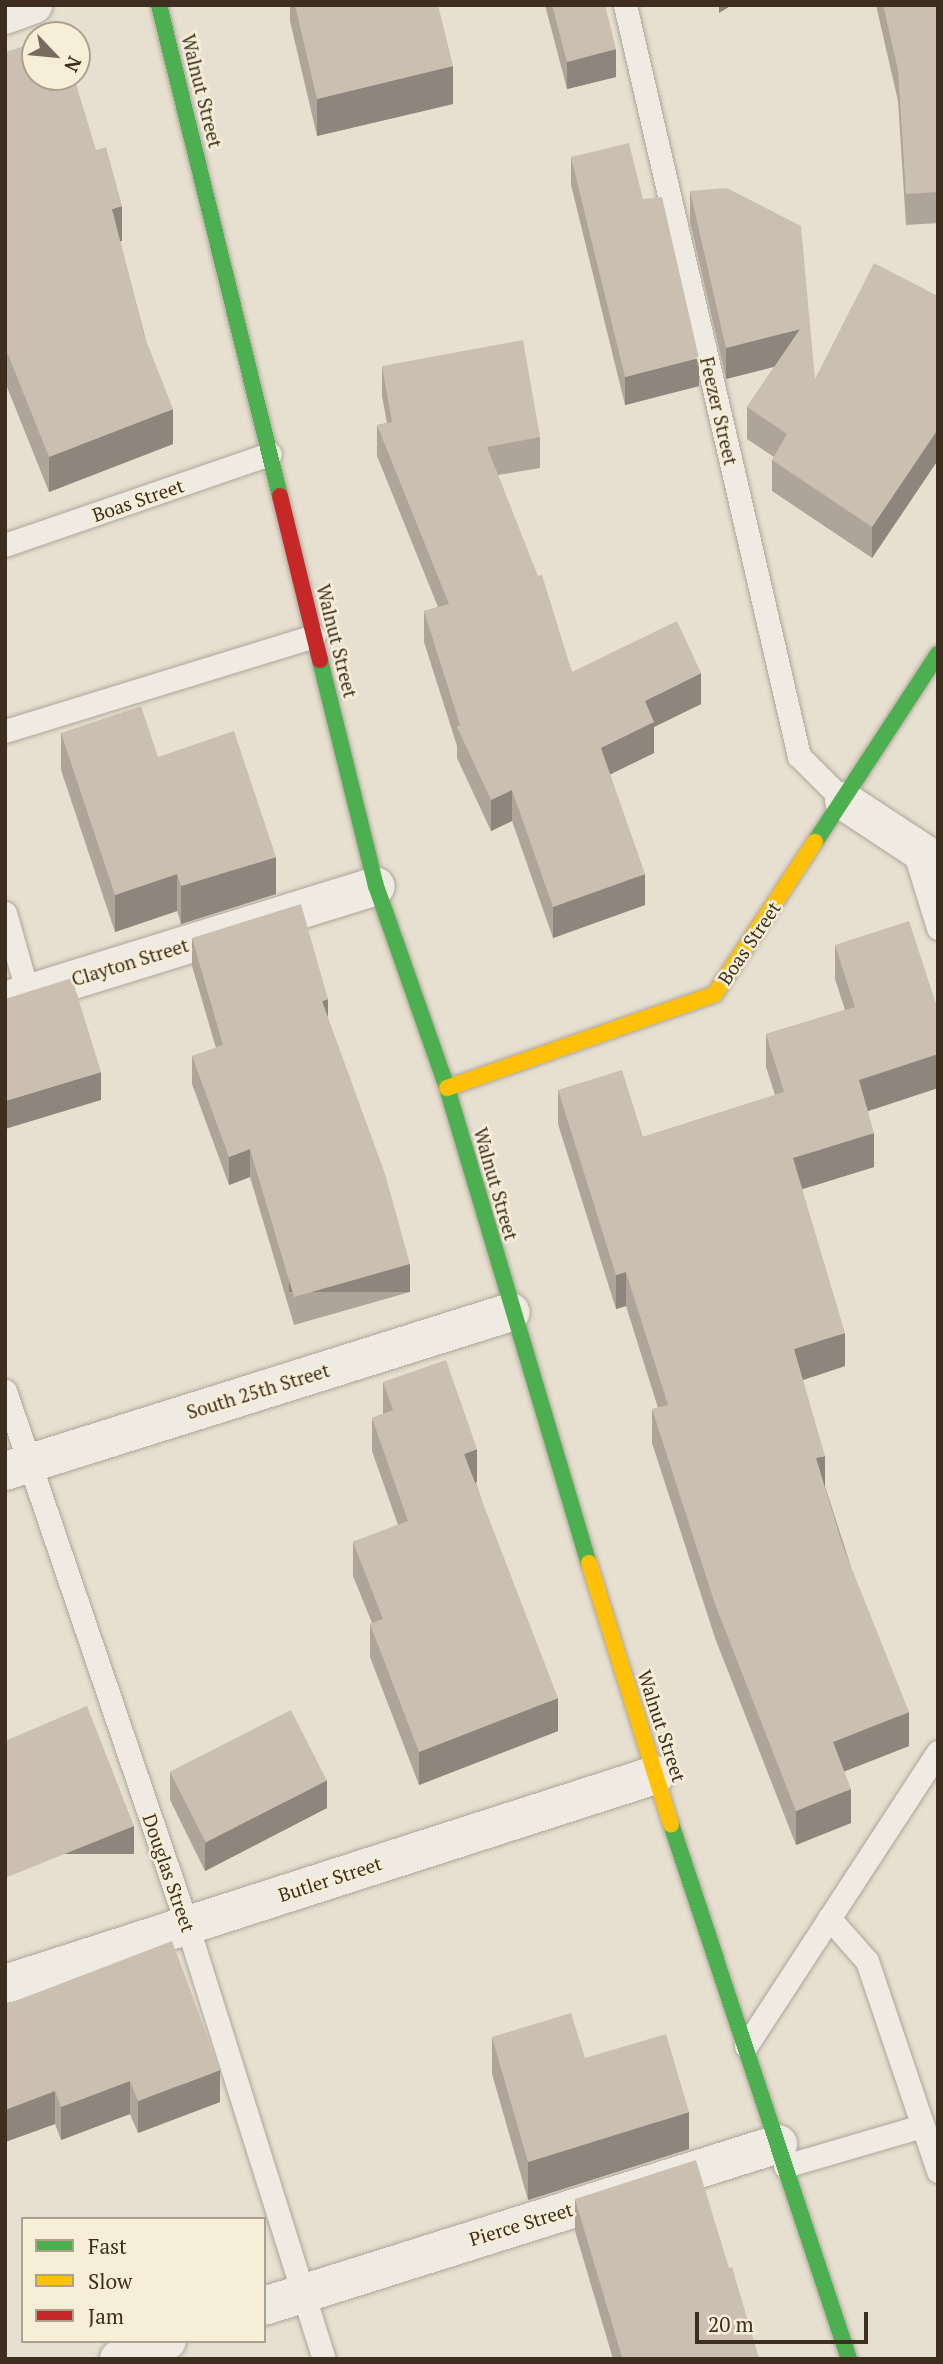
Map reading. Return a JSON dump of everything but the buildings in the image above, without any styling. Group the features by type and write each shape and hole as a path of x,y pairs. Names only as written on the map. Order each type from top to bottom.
{"main road":[{"name":"Walnut Street","path":"159,5 376,886 447,1088 511,1312 655,1775 849,2359"},
{"name":"Boas Street","path":"447,1088 715,994 938,654"}],"street":[{"path":"5,15 33,5"},
{"path":"844,801 925,855"},
{"name":"Clayton Street","path":"17,998 376,886"},
{"name":"South 25th Street","path":"17,1467 511,1312"},
{"name":"Butler Street","path":"5,1983 655,1775"},
{"name":"Pierce Street","path":"266,2305 302,2292 782,2155"},
{"path":"119,2359 162,2343"}],"lane":[{"name":"Feezer Street","path":"625,5 799,756 844,801"},
{"name":"Boas Street","path":"5,545 270,454"},
{"path":"5,731 314,636"},
{"path":"925,855 938,928"},
{"path":"5,913 17,998"},
{"name":"Douglas Street","path":"5,1391 17,1467 187,1925 324,2359"},
{"path":"746,2046 829,1918 930,1782 938,1752"},
{"path":"829,1918 867,1961 938,2171"},
{"path":"782,2155 922,2126"}],"traffic: fast":[{"path":"159,5 280,496"},
{"path":"815,842 938,654"},
{"path":"320,660 376,886 447,1088 589,1563"},
{"path":"671,1824 849,2359"}],"traffic: slow":[{"path":"447,1088 715,994 815,842"},
{"path":"589,1563 671,1824"}],"traffic: jam":[{"path":"280,496 320,660"}]}
